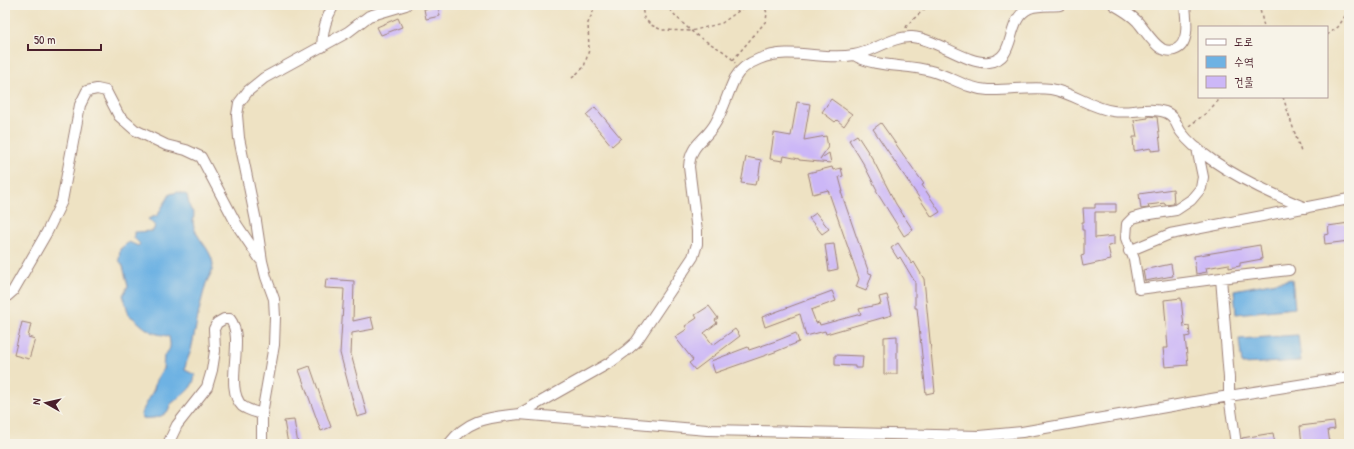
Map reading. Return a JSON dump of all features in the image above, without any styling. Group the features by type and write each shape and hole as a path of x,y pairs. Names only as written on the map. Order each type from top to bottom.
{"street":[{"path":"322,47 323,29 334,5"},
{"path":"262,444 262,414 274,345 274,299 262,261 256,221 239,138 237,115 239,103 248,91 264,78 348,32 369,16 406,5"},
{"path":"519,414 611,362 636,342 693,257 697,244 697,231 689,158 692,150 715,124 724,108 735,78 753,62 779,53 831,56 854,55 910,37 926,40 979,61 996,61 1002,57 1007,50 1013,27 1021,13 1031,8 1060,5"},
{"path":"1114,5 1126,11 1162,49 1173,51 1184,43 1187,27 1185,5"},
{"path":"854,55 863,61 920,68 970,86 986,90 1052,89 1114,112 1144,110 1165,112 1175,119 1181,131 1196,148 1213,160 1274,194 1306,208"},
{"path":"5,298 13,291 47,232 62,201 80,105 87,91 97,89 106,91 119,116 135,130 166,145 186,150 201,157 238,226 262,261"},
{"path":"1196,148 1203,177 1201,188 1191,200 1176,210 1133,218 1127,224 1126,238 1129,251 1134,259 1139,290 1289,270"},
{"path":"1129,251 1170,234 1349,199"},
{"path":"1221,278 1229,378 1229,396 1236,444"},
{"path":"168,444 177,426 207,387 215,351 214,329 217,322 224,319 230,319 234,324 234,385 236,398 244,407 262,414"},
{"path":"449,444 456,434 469,424 490,418 519,414 707,430 979,436 1022,432 1229,396 1349,378"}],"path":[{"path":"572,78 584,67 589,50 588,23 596,5"},
{"path":"643,5 644,18 651,25 662,30 691,31 722,23 747,5"},
{"path":"666,5 670,11 691,31 733,60 740,72"},
{"path":"733,60 766,21 767,13 764,5"},
{"path":"902,39 907,24 929,5"},
{"path":"1259,5 1264,26"},
{"path":"1328,34 1338,27 1349,10"},
{"path":"1181,131 1205,114 1221,98"},
{"path":"1283,98 1301,152"}],"water":[{"path":"178,192 187,195 190,208 194,214 194,228 212,258 213,267 206,284 191,350 185,367 185,370 195,375 192,385 171,404 168,411 162,416 155,418 142,418 141,414 154,389 156,380 163,369 164,355 170,348 170,343 169,337 157,334 144,328 129,315 123,295 128,286 123,266 119,260 120,249 129,242 138,246 140,244 134,238 134,232 153,231 155,226 148,219 158,215 170,194"},
{"path":"1292,279 1295,308 1236,314 1234,290"},
{"path":"1298,335 1301,361 1242,364 1239,339"}],"building":[{"path":"438,6 440,16 426,19 424,9"},
{"path":"398,18 402,27 381,35 377,27"},
{"path":"831,99 852,114 844,126 837,120 835,122 822,112"},
{"path":"797,102 810,104 804,140 826,136 828,147 820,159 829,153 831,163 799,160 784,156 783,161 770,159 774,133 791,136"},
{"path":"595,107 621,138 612,146 586,115"},
{"path":"1148,116 1157,117 1161,150 1151,151 1151,148 1134,151 1133,137 1137,137 1134,120 1148,118"},
{"path":"881,123 924,184 922,185 940,212 932,217 873,129"},
{"path":"857,135 872,158 896,204 913,230 904,236 876,191 877,190 863,163 849,140"},
{"path":"746,157 761,160 758,181 756,181 755,185 741,183"},
{"path":"832,167 833,170 841,168 843,176 839,177 843,192 841,192 869,273 872,274 866,291 856,287 859,279 828,190 813,194 808,173"},
{"path":"1173,189 1174,204 1165,205 1165,203 1148,205 1149,208 1141,209 1139,194"},
{"path":"1095,204 1116,204 1116,212 1095,212 1095,238 1114,236 1114,245 1108,246 1111,260 1083,266 1081,256 1084,255 1084,230 1082,230 1082,222 1084,222 1083,208 1095,208"},
{"path":"816,213 829,229 822,234 809,218"},
{"path":"1349,223 1349,241 1325,244 1324,235 1329,234 1328,226"},
{"path":"898,243 912,264 914,262 924,279 935,392 926,394 917,308 915,308 915,282 900,257 898,259 891,248"},
{"path":"834,244 838,269 829,271 825,245"},
{"path":"1260,245 1262,259 1240,263 1240,266 1229,268 1229,264 1206,268 1207,272 1196,274 1194,256"},
{"path":"1171,264 1173,276 1145,281 1143,270"},
{"path":"326,279 354,281 353,321 371,317 374,329 352,333 351,354 367,414 357,417 340,353 344,289 325,288"},
{"path":"832,291 836,301 811,310 816,323 819,322 820,325 861,314 859,309 881,304 879,297 887,295 892,315 826,334 825,331 806,336 800,314 765,327 762,317"},
{"path":"1181,298 1184,327 1189,326 1190,336 1185,337 1188,365 1165,367 1163,348 1168,348 1164,300"},
{"path":"709,306 718,318 715,320 717,323 704,333 713,345 735,329 740,336 695,370 689,363 693,360 675,337 687,329 685,326 697,318 695,315"},
{"path":"22,322 31,324 28,337 35,339 29,359 14,355"},
{"path":"796,333 799,342 715,373 711,361 748,347 749,350"},
{"path":"897,336 897,374 884,374 884,337"},
{"path":"835,355 863,356 862,368 855,368 855,366 835,365"},
{"path":"310,366 331,427 321,431 299,370"},
{"path":"294,420 298,444 288,444 284,421"},
{"path":"1334,422 1335,429 1328,430 1330,444 1302,444 1300,426"},
{"path":"1273,433 1275,444 1242,444 1242,438"}]}
